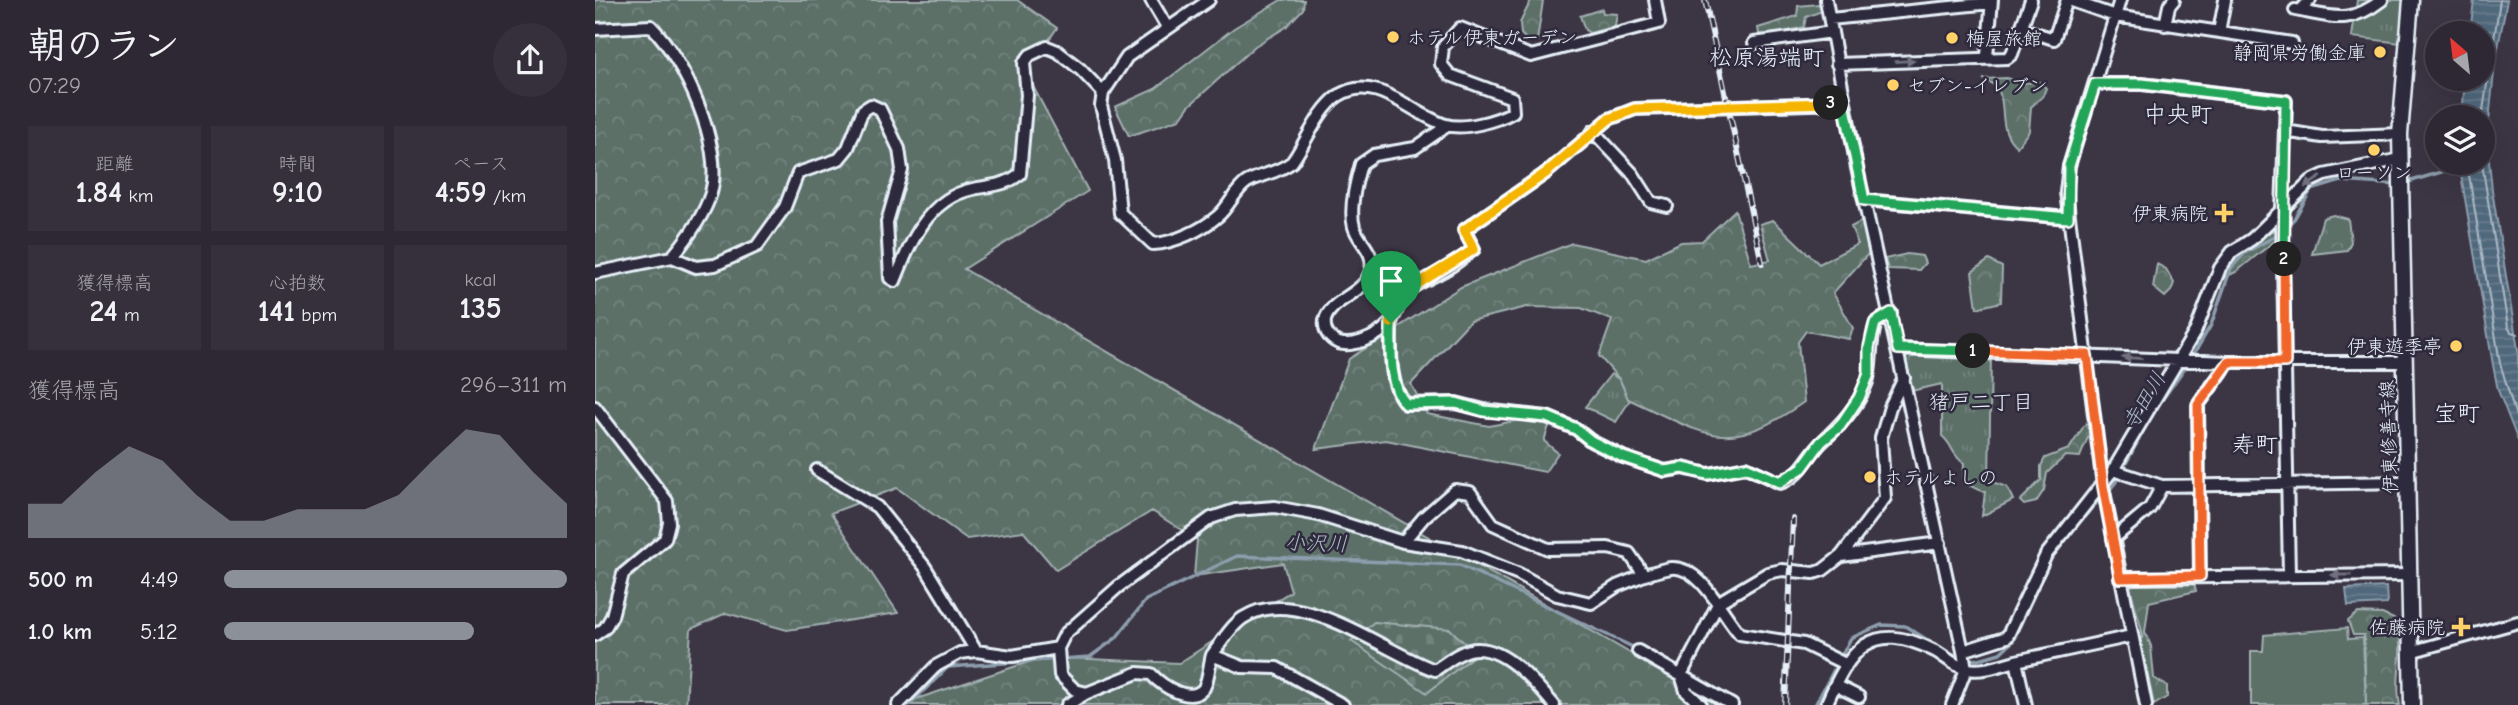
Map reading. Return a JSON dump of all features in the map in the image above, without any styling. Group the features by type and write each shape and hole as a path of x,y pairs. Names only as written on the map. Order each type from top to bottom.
{"main road":[{"name":"伊東修善寺線","path":"2411,0 2400,159 2412,705"}],"street":[{"path":"1151,0 1167,27"},
{"path":"1209,0 1127,57 1103,93 1101,106 1115,160 1120,212 1153,244 1166,244 1194,231 1219,216 1246,183 1283,169 1292,162 1329,104 1348,91 1361,89 1395,98 1447,126"},
{"path":"1391,323 1372,337 1354,343 1339,344 1330,338 1325,329 1329,312 1361,289 1371,268 1368,249 1354,226 1361,164 1374,155 1415,148 1447,126 1495,122 1513,113 1512,98 1450,75 1441,64 1443,47 1460,28 1531,56 1659,23 1655,0"},
{"path":"1826,0 1864,200 1891,313 1963,652 1966,669 1952,705"},
{"path":"1837,64 1987,56 2007,58 2012,54 2031,0"},
{"path":"2022,29 2054,39 2068,0 2115,16 2292,43"},
{"path":"2120,0 2069,166 2068,218 2106,505 2146,705"},
{"path":"2165,25 2169,6 2174,0"},
{"path":"2219,32 2225,0"},
{"path":"2310,0 2298,10 2347,19 2367,13 2382,0"},
{"path":"2404,0 2411,0"},
{"path":"1831,19 1991,2 1987,56"},
{"path":"595,29 651,26 667,46 702,111 713,171 711,193 689,235 672,257"},
{"path":"1754,43 1832,32"},
{"path":"595,273 672,257 696,267 715,265 757,246 785,207 798,173 839,159 848,148 863,110 871,105 880,109 899,149 902,170 887,222 890,278 895,281 924,220 940,204 970,189 1010,182 1020,174 1027,95 1024,63 1030,55 1047,47 1058,51 1103,93"},
{"path":"2095,84 2142,84 2286,101 2283,238 2289,575"},
{"path":"1844,103 1650,106 1609,119 1546,173 1464,230 1474,249 1446,270 1411,288 1397,303 1391,323 1391,356 1398,391 1406,404 1456,403 1484,411 1547,417 1576,429 1591,441 1623,457 1665,471 1683,468 1708,474 1746,467 1780,482 1802,468 1821,442 1850,413 1869,374 1869,348 1875,323 1891,313"},
{"path":"1593,131 1633,174 1651,202 1667,206"},
{"path":"2285,131 2322,137 2400,134"},
{"path":"1963,652 2007,637 2046,555 2114,471 2180,360 2196,330 2220,268 2232,252 2283,216 2311,181 2324,175 2400,159"},
{"path":"1864,200 2068,218"},
{"path":"1898,349 2229,362 2405,362"},
{"path":"2200,576 2198,405 2229,362"},
{"path":"1702,705 1686,691 1683,673 1719,602 1768,573 1782,570 1814,573 1823,570 1841,556 1885,498 1881,438 1890,407 1904,378"},
{"path":"595,407 667,500 669,523 665,539 623,574 612,616 605,628 595,635"},
{"path":"817,470 877,507 925,567 976,651"},
{"path":"2114,471 2162,486 2409,482"},
{"path":"2113,539 2150,508 2162,486"},
{"path":"1403,542 1424,517 1455,490 1470,492 1493,524 1548,549 1608,548 1629,553 1644,575"},
{"path":"1087,693 1075,690 1063,681 1058,648 1065,634 1118,587 1211,518 1235,510 1275,507 1318,515 1403,542 1462,551 1518,573 1557,596 1591,603 1617,586 1644,575 1673,568 1688,571 1719,602 1740,635 1804,644 1845,664"},
{"path":"1841,556 1940,542"},
{"path":"2120,578 2409,575"},
{"path":"1067,705 1087,693 1137,673 1150,674 1169,694 1182,699 1196,696 1204,689 1212,655 1242,618 1264,609 1292,610 1329,618 1413,663 1435,670 1459,654 1480,649 1512,663 1554,705"},
{"path":"2410,652 2518,622"},
{"path":"1826,705 1845,664 1864,644 1876,638 1922,646 1966,669 1980,670 2132,636"},
{"path":"898,705 936,666 949,657 976,651 1012,656 1058,648"},
{"path":"1637,651 1683,673 1732,705"},
{"path":"1212,655 1242,667 1276,668 1343,705"},
{"path":"2016,661 2026,705"},
{"path":"1835,685 1859,697"}],"green space":[{"path":"595,0 1017,0 1057,28 1026,73 1088,191 964,269 1720,705 898,705 1044,657 1179,663 1291,591 1283,563 1194,576 1197,540 1152,511 1056,570 1023,531 967,539 897,488 831,513 898,613 787,630 726,613 691,629 686,705 595,705"},
{"path":"1281,0 1304,0 1303,9 1286,27 1255,46 1189,106 1180,119 1129,136 1115,107 1155,89 1234,28"},
{"path":"1531,0 1543,1 1537,41 1527,40 1521,34 1520,23"},
{"path":"2357,0 2405,0 2400,43 2352,37"},
{"path":"1819,4 1822,11 1806,17 1804,27 1772,35 1759,34 1758,28 1797,16 1798,6"},
{"path":"1602,9 1603,13 1617,14 1615,26 1590,33 1585,30 1580,16"},
{"path":"2007,78 2023,83 2039,82 2046,88 2043,96 2031,107 2029,131 2017,147 2005,129 1999,92 1993,84 1983,79"},
{"path":"1735,210 1751,264 1770,260 1760,224 1773,220 1819,264 1858,244 1851,227 1864,220 1869,253 1833,293 1853,328 1849,339 1806,331 1798,342 1804,402 1777,419 1735,435 1716,435 1678,422 1628,399 1620,380 1599,356 1612,320 1581,308 1527,307 1470,321 1411,384 1427,414 1489,426 1525,419 1550,423 1544,441 1558,453 1545,472 1386,440 1316,449 1349,359 1461,287 1572,243 1646,259 1681,242 1702,241"},
{"path":"2333,215 2348,219 2351,242 2347,250 2312,254 2323,218"},
{"path":"2275,229 2277,239 2236,272 2219,280 2238,252"},
{"path":"1907,254 1922,256 1925,263 1919,270 1888,269 1885,259"},
{"path":"1989,260 2002,267 2001,302 1977,308 1972,272"},
{"path":"2157,264 2166,269 2174,283 2165,297 2153,287"},
{"path":"1904,353 1991,356 1989,481 2007,487 2013,500 1982,516 1985,492 1963,483 1964,463 1942,436 1942,384 1911,391"},
{"path":"1611,374 1620,380 1630,400 1616,422 1585,407"},
{"path":"2086,423 2091,430 2080,457 2065,456 2047,473 2044,490 2036,502 2024,505 2020,501 2041,480 2041,466 2045,458 2069,449"},
{"path":"2185,580 2194,583 2196,591 2149,602 2145,632 2151,646 2154,678 2167,686 2167,697 2154,705 2141,643 2143,635 2130,587 2137,582"},
{"path":"2358,613 2382,614 2394,619 2400,641 2400,705 2366,705 2364,635 2353,635 2348,621"},
{"path":"1374,622 1450,629 1476,654 1427,693 1351,641"},
{"path":"2347,628 2348,639 2363,638 2366,705 2251,705 2251,651 2263,651 2264,635"}],"water":[{"path":"2474,0 2507,0 2495,63 2495,21 2471,21"},
{"path":"2464,91 2492,91 2491,105 2463,105"},
{"path":"2461,175 2490,175 2518,350 2518,441 2498,390"},
{"path":"2386,587 2387,604 2348,606 2346,589"}],"waterway":[{"name":"寺田川","path":"2405,183 2431,175"},
{"name":"寺田川","path":"2284,228 2294,219 2311,190 2341,181 2398,185"},
{"name":"寺田川","path":"2192,357 2211,325 2231,268 2245,253 2279,234"},
{"name":"寺田川","path":"2107,493 2116,482 2153,413 2188,363"},
{"name":"寺田川","path":"2069,534 2101,498"},
{"name":"寺田川","path":"1815,705 1851,638 1881,625 1905,626 1952,655 1976,660 2000,653 2013,641 2053,553"},
{"name":"小沢川","path":"909,705 948,667 1090,657 1116,638 1146,600 1237,556 1460,565 1639,650"}],"railway":[{"path":"1705,0 1762,263"},
{"path":"1785,705 1793,519"}],"place":[{"name":"ホテル伊東ガーデン","path":"1393,37"},
{"name":"梅屋旅館","path":"1952,38"},
{"name":"静岡県労働金庫","path":"2380,52"},
{"name":"セブン-イレブン","path":"1893,85"},
{"name":"ローソン","path":"2374,150"},
{"name":"伊東病院","path":"2224,213"},
{"name":"伊東遊季亭","path":"2456,346"},
{"name":"ホテルよしの","path":"1870,477"},
{"name":"佐藤病院","path":"2461,627"}],"district":[{"name":"松原湯端町","path":"1767,57"},
{"name":"中央町","path":"2178,114"},
{"name":"猪戸二丁目","path":"1981,402"},
{"name":"宝町","path":"2457,413"},
{"name":"寿町","path":"2255,444"}],"route":[{"path":"2095,84 2142,84 2286,101 2282,210 2285,362 2229,362 2198,405 2200,576 2120,578 2103,486 2087,355 1898,349 1891,313 1875,323 1869,348 1869,374 1850,413 1830,436 1821,442 1802,468 1784,482 1780,482 1740,466 1722,473 1708,474 1683,468 1665,471 1623,457 1591,441 1561,421 1547,417 1484,411 1456,403 1412,406 1406,404 1398,391 1391,356 1391,323 1397,303 1411,288 1446,270 1474,249 1464,230 1546,173 1609,119 1635,109 1650,106 1844,103 1864,200 2068,218 2066,192 2069,166 2095,84"}]}
